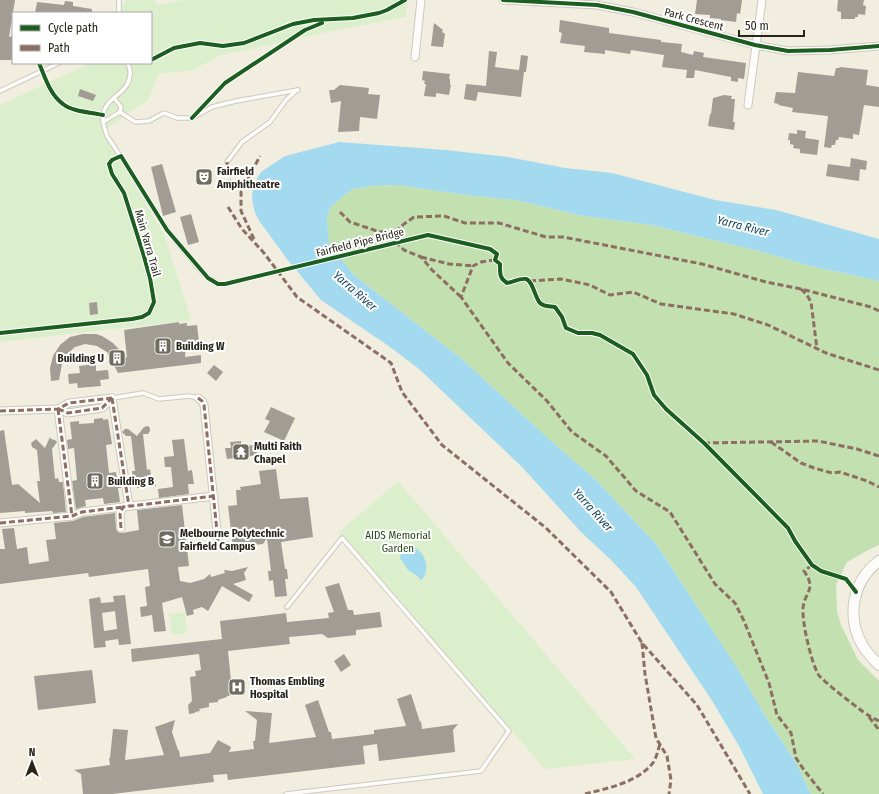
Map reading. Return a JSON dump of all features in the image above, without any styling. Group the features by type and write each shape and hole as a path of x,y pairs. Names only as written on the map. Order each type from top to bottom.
{"main road":[{"path":"879,561 868,571 861,581 856,592 853,608 854,623 859,640 863,647 879,665"}],"street":[{"path":"415,57 421,0"},
{"name":"Park Crescent","path":"504,0 597,5 633,12 756,46 788,51 830,50 879,46"},
{"path":"748,106 762,0"},
{"path":"0,411 58,408 68,414 102,408 112,398"},
{"path":"112,398 126,506 120,514 121,528"},
{"path":"198,398 204,405 218,541"},
{"path":"58,408 72,516"},
{"path":"0,523 72,516 82,512 214,496"}],"lane":[{"path":"119,0 119,12"},
{"path":"0,91 57,64"},
{"path":"128,64 130,76 124,90 106,103 103,122 107,136 167,230 200,270 208,278 214,281"},
{"path":"120,112 135,122 149,120 164,113 177,118 192,118 212,107 236,101 298,90 286,100 270,122 242,142 227,162"},
{"path":"114,98 121,107 120,112"},
{"path":"103,122 120,112"},
{"path":"112,398 143,393 160,399 189,396 198,398"},
{"path":"286,794 481,771 509,731 342,538 287,607"}],"green space":[{"path":"154,0 158,5 183,0 407,0 406,17 336,30 219,56 193,70 159,74 148,100 102,132 164,234 191,320 0,342 0,105 88,64 152,64 152,12 120,12 125,1"},
{"path":"397,185 466,195 516,200 583,216 651,225 763,252 806,265 879,281 879,545 847,562 836,585 837,611 841,625 858,660 879,681 879,794 811,794 794,759 657,545 597,481 463,360 354,275 329,244 327,217 331,207 342,197 353,189 372,186"},
{"name":"AIDS Memorial Garden","path":"398,481 635,759 545,769 338,533"},
{"path":"185,612 187,633 172,635 169,614"}],"water":[{"name":"Yarra River","path":"339,142 446,150 508,157 565,168 612,173 715,200 776,210 879,239 879,281 806,265 763,252 651,225 583,216 516,200 466,195 397,185 372,186 353,189 331,207 327,217 329,244 354,275 463,360 597,481 657,545 794,759 811,794 763,794 739,746 711,699 636,587 612,561 581,532 522,467 419,369 390,347 321,300 287,259 260,222 255,213 252,199 253,185 261,172 285,156"},
{"path":"405,547 415,547 425,560 426,573 421,580 408,570 400,558 401,551"}],"building":[{"path":"0,0 15,0 9,37 12,36 12,60 0,60"},
{"path":"697,0 742,0 740,14 737,13 736,22 710,18 710,15 695,14"},
{"path":"838,0 864,0 863,5 866,6 865,15 858,14 858,17 855,17 855,19 841,19 841,12 837,11"},
{"path":"65,1 73,2 73,6 92,9 92,12 35,12 37,2 64,5"},
{"path":"560,20 609,28 609,33 682,44 681,52 693,55 694,51 704,53 703,57 746,63 744,79 738,78 738,82 731,81 731,77 695,70 694,78 686,78 687,70 662,67 664,55 631,50 630,54 605,50 605,54 584,52 585,46 560,43 562,33 559,32"},
{"path":"434,23 443,30 442,32 445,34 443,47 431,46"},
{"path":"489,51 497,52 495,67 519,70 521,55 528,56 526,72 524,72 521,97 478,92 476,101 464,99 466,84 486,86"},
{"path":"840,67 868,70 866,85 879,87 879,107 864,105 859,135 853,134 853,139 839,137 838,140 836,140 835,145 832,145 831,148 824,147 828,116 792,112 793,108 774,103 776,92 795,93 798,72 834,76 836,68"},
{"path":"423,71 450,74 449,79 451,85 449,95 436,93 436,97 424,96 426,84 424,84 425,81 422,80"},
{"path":"340,85 369,88 368,94 380,95 377,119 360,117 359,131 338,132 341,101 331,103 329,90 334,90"},
{"path":"80,89 96,95 93,101 78,96"},
{"path":"724,95 732,96 731,99 735,99 733,122 735,122 734,130 708,126 713,98"},
{"path":"797,130 806,131 805,138 819,140 817,155 800,153 800,149 793,148 794,145 790,144 790,140 788,140 789,133 797,134"},
{"path":"851,158 867,161 866,170 860,169 859,181 826,176 828,164 850,167"},
{"path":"162,164 176,212 163,216 151,167"},
{"path":"191,214 199,242 188,245 180,217"},
{"path":"97,302 98,314 90,315 89,303"},
{"path":"179,322 179,324 187,323 187,326 197,325 199,342 186,343 185,357 201,355 201,363 118,373 107,352 97,346 85,344 75,347 67,354 62,364 59,380 51,381 50,368 53,356 60,345 70,337 83,334 96,334 102,336 113,343 127,358 124,330"},
{"path":"96,364 96,371 108,370 109,379 100,380 101,386 78,388 77,383 69,384 68,374 80,373 79,366"},
{"path":"214,365 223,372 216,381 207,373"},
{"path":"271,407 295,418 284,441 264,432 270,421 265,419"},
{"path":"103,418 103,420 108,419 112,444 106,445 109,473 116,472 117,480 120,480 121,488 118,488 120,502 104,504 103,498 85,500 86,506 76,509 72,481 77,480 74,448 68,449 67,440 72,439 70,422 79,421 79,424 94,423 94,419"},
{"path":"148,426 150,431 148,434 143,434 147,470 150,469 151,476 155,476 156,486 137,488 137,486 131,487 130,478 133,478 132,471 135,471 131,436 126,436 122,432 125,429 128,429 137,436 144,427"},
{"path":"4,430 12,485 18,484 40,503 37,481 40,481 37,450 32,447 31,443 36,439 45,448 50,437 57,442 52,449 55,479 58,478 59,482 63,482 66,512 53,513 52,511 25,513 25,511 0,513 0,431"},
{"path":"184,439 188,471 192,470 194,484 188,484 189,494 159,498 158,489 173,487 171,467 165,467 164,457 174,456 172,440"},
{"name":"Multi Faith Chapel","path":"241,441 241,446 256,445 257,455 227,459 225,448 231,448 230,442"},
{"path":"276,469 280,499 308,497 313,537 281,542 285,569 287,569 288,579 285,579 287,596 275,597 273,580 269,581 268,571 271,571 267,538 263,544 233,547 228,506 237,505 236,490 241,490 240,487 261,484 259,471"},
{"path":"182,505 189,566 178,567 180,581 190,583 204,579 210,574 211,577 225,573 224,570 232,571 248,567 244,573 246,580 233,584 253,595 249,602 222,586 208,611 202,607 193,610 194,614 187,616 182,597 162,603 166,631 154,632 152,615 141,617 140,607 147,606 145,587 150,586 148,569 89,577 88,573 0,584 0,549 5,549 2,529 14,528 17,549 27,547 29,564 49,561 46,540 56,539 54,523 73,521 83,517 115,513 116,529 118,532 122,533 139,530 137,510"},
{"path":"339,583 348,610 353,610 354,615 380,612 382,627 356,630 356,635 328,638 322,634 289,637 290,644 228,651 231,681 235,682 236,694 218,700 218,702 209,703 209,707 199,709 200,711 195,713 189,714 188,705 192,701 190,677 196,676 195,671 201,670 199,654 132,662 131,649 222,639 220,621 286,613 287,622 329,618 328,613 334,612 325,587"},
{"path":"125,595 131,644 119,645 118,639 105,641 106,647 94,648 89,599 100,597 101,603 114,602 113,596","holes":["115,611 117,629 104,631 102,613"]},
{"path":"344,654 351,665 341,672 334,661"},
{"path":"92,670 96,703 38,710 34,676"},
{"path":"411,694 420,722 421,721 422,729 458,724 453,730 455,752 379,761 377,744 363,746 365,764 228,780 227,774 213,775 214,782 112,794 83,794 81,774 74,770 110,765 109,758 113,729 128,730 125,760 164,755 155,727 175,720 172,732 180,757 210,753 218,740 231,747 229,752 254,749 253,741 255,741 257,720 245,711 272,713 269,743 316,737 305,705 318,700 329,732 331,732 332,739 374,734 374,730 406,726 397,699"}],"marked path":[{"path":"254,239 241,211 241,192 260,156"},
{"path":"227,162 231,188"},
{"path":"228,207 242,229 264,253 297,297 391,363 402,392 442,445 546,528 611,592 642,643 697,705 750,794"},
{"path":"340,212 350,222 377,231 393,234"},
{"path":"461,297 432,270 421,257 404,250 393,240 393,234 414,217 444,216 465,223 499,223 546,237 563,237 702,264 766,282 801,289 871,307 879,311"},
{"path":"421,257 449,264 473,266"},
{"path":"495,260 481,262 473,266 461,297 508,363 547,401 572,432 606,456 636,491 670,512 715,584 735,603 744,621 769,683 777,715 791,733 796,758 823,794"},
{"path":"530,281 561,279 590,285 610,295 633,292 661,304 734,314 768,325 826,353 879,370"},
{"path":"801,289 811,302 817,349"},
{"path":"112,398 129,506"},
{"path":"58,409 68,413 102,408 112,398"},
{"path":"0,411 58,409 69,403 112,398"},
{"path":"198,398 204,405 218,541"},
{"path":"58,409 72,516"},
{"path":"704,443 818,441 857,449 879,456"},
{"path":"771,442 801,463 832,473 840,472 867,481 879,487"},
{"path":"121,528 120,514 123,507 214,496"},
{"path":"0,523 72,516 82,512 123,507"},
{"path":"812,565 804,571 810,582 810,587 804,602 803,615 815,668 820,677 833,688 850,702 879,721"},
{"path":"642,643 645,674 656,738 667,756 671,780 669,794"},
{"path":"869,717 879,730"},
{"path":"585,794 621,784 638,776 653,762 660,744"}],"cycle path":[{"path":"152,59 174,48 200,43 223,46 244,43 293,24 314,20 353,18 379,13 405,0"},
{"path":"503,0 597,5 633,12 755,45 788,51 830,50 879,46"},
{"path":"192,118 225,83 305,30 322,23"},
{"path":"39,64 51,91 58,100 72,109 103,115"},
{"name":"Fairfield Pipe Bridge","path":"0,333 132,319 142,317 149,313 154,302 150,278 124,193 112,174 109,164 112,160 121,156 167,230 208,278 218,284 225,284 428,235 490,249 497,254 495,260 500,264 501,277 507,283 521,279 528,280 540,303 545,306 555,307 562,317 566,328 578,333 592,333 600,335 633,354 647,375 654,395 666,409 704,443 788,528 795,541 812,565 821,571 846,579 856,592"}],"place":[{"name":"Fairfield Amphitheatre","path":"204,177"},
{"name":"Building W","path":"163,346"},
{"name":"Building U","path":"117,358"},
{"name":"Multi Faith Chapel","path":"241,452"},
{"name":"Building B","path":"95,481"},
{"name":"Melbourne Polytechnic Fairfield Campus","path":"167,539"},
{"name":"Thomas Embling Hospital","path":"237,687"}]}
